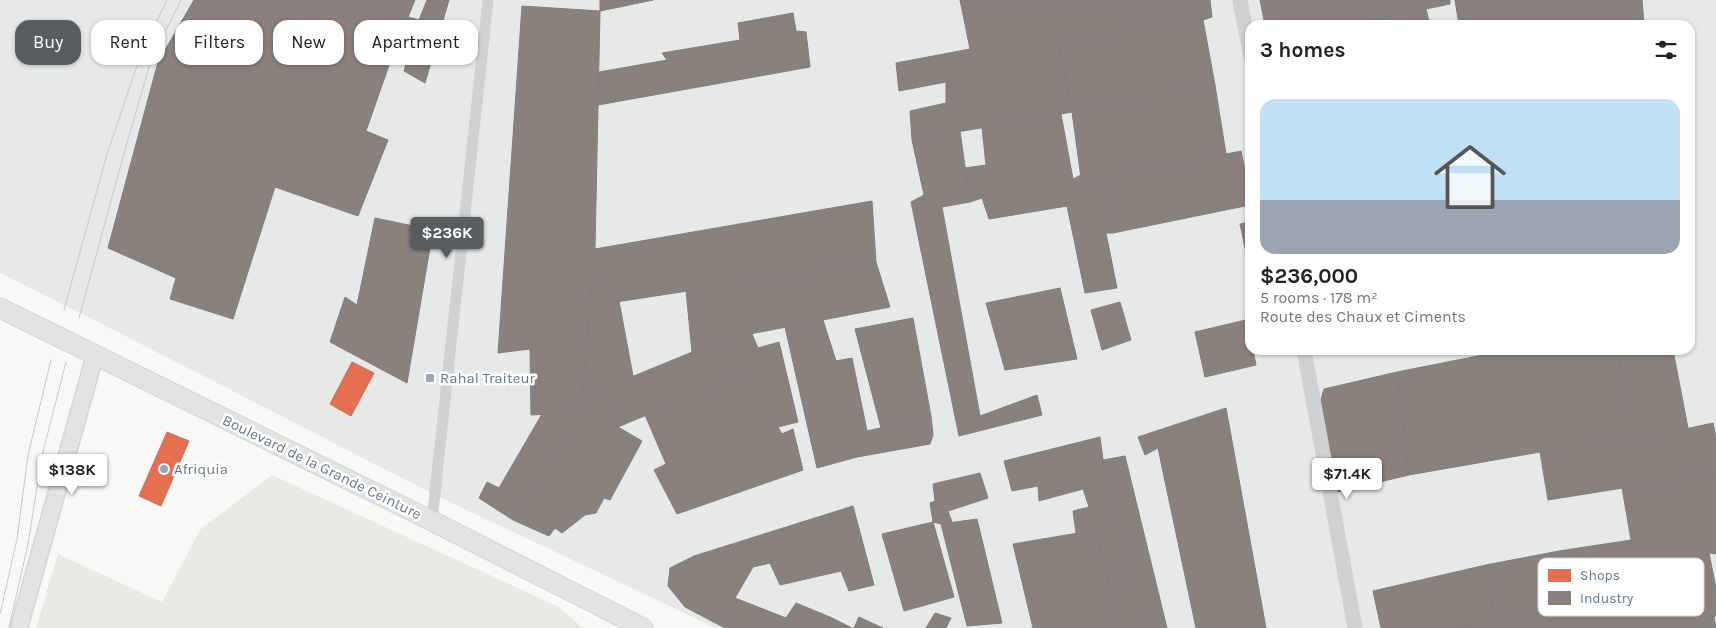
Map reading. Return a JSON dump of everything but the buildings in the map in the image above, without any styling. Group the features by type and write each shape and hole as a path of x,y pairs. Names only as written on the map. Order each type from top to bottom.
{"main road":[{"name":"Boulevard de la Grande Ceinture","path":"0,308 432,521 643,628"},
{"path":"20,628 95,355"}],"street":[{"path":"432,521 488,0"},
{"path":"1240,0 1245,26"},
{"path":"1305,355 1355,628"}],"shaded area":[{"path":"0,0 1716,0 1716,628 716,628 437,496 0,273"},
{"path":"272,475 559,607 583,628 36,628 58,554 162,602 200,530"}],"tram line":[{"path":"64,310 107,154 141,54 167,0"},
{"path":"79,318 151,60 181,0"},
{"path":"0,614 17,539 28,455 51,360"},
{"path":"9,628 28,544 42,456 66,362"}],"place":[{"name":"Rahal Traiteur","path":"430,378"},
{"name":"Afriquia","path":"164,469"}]}
